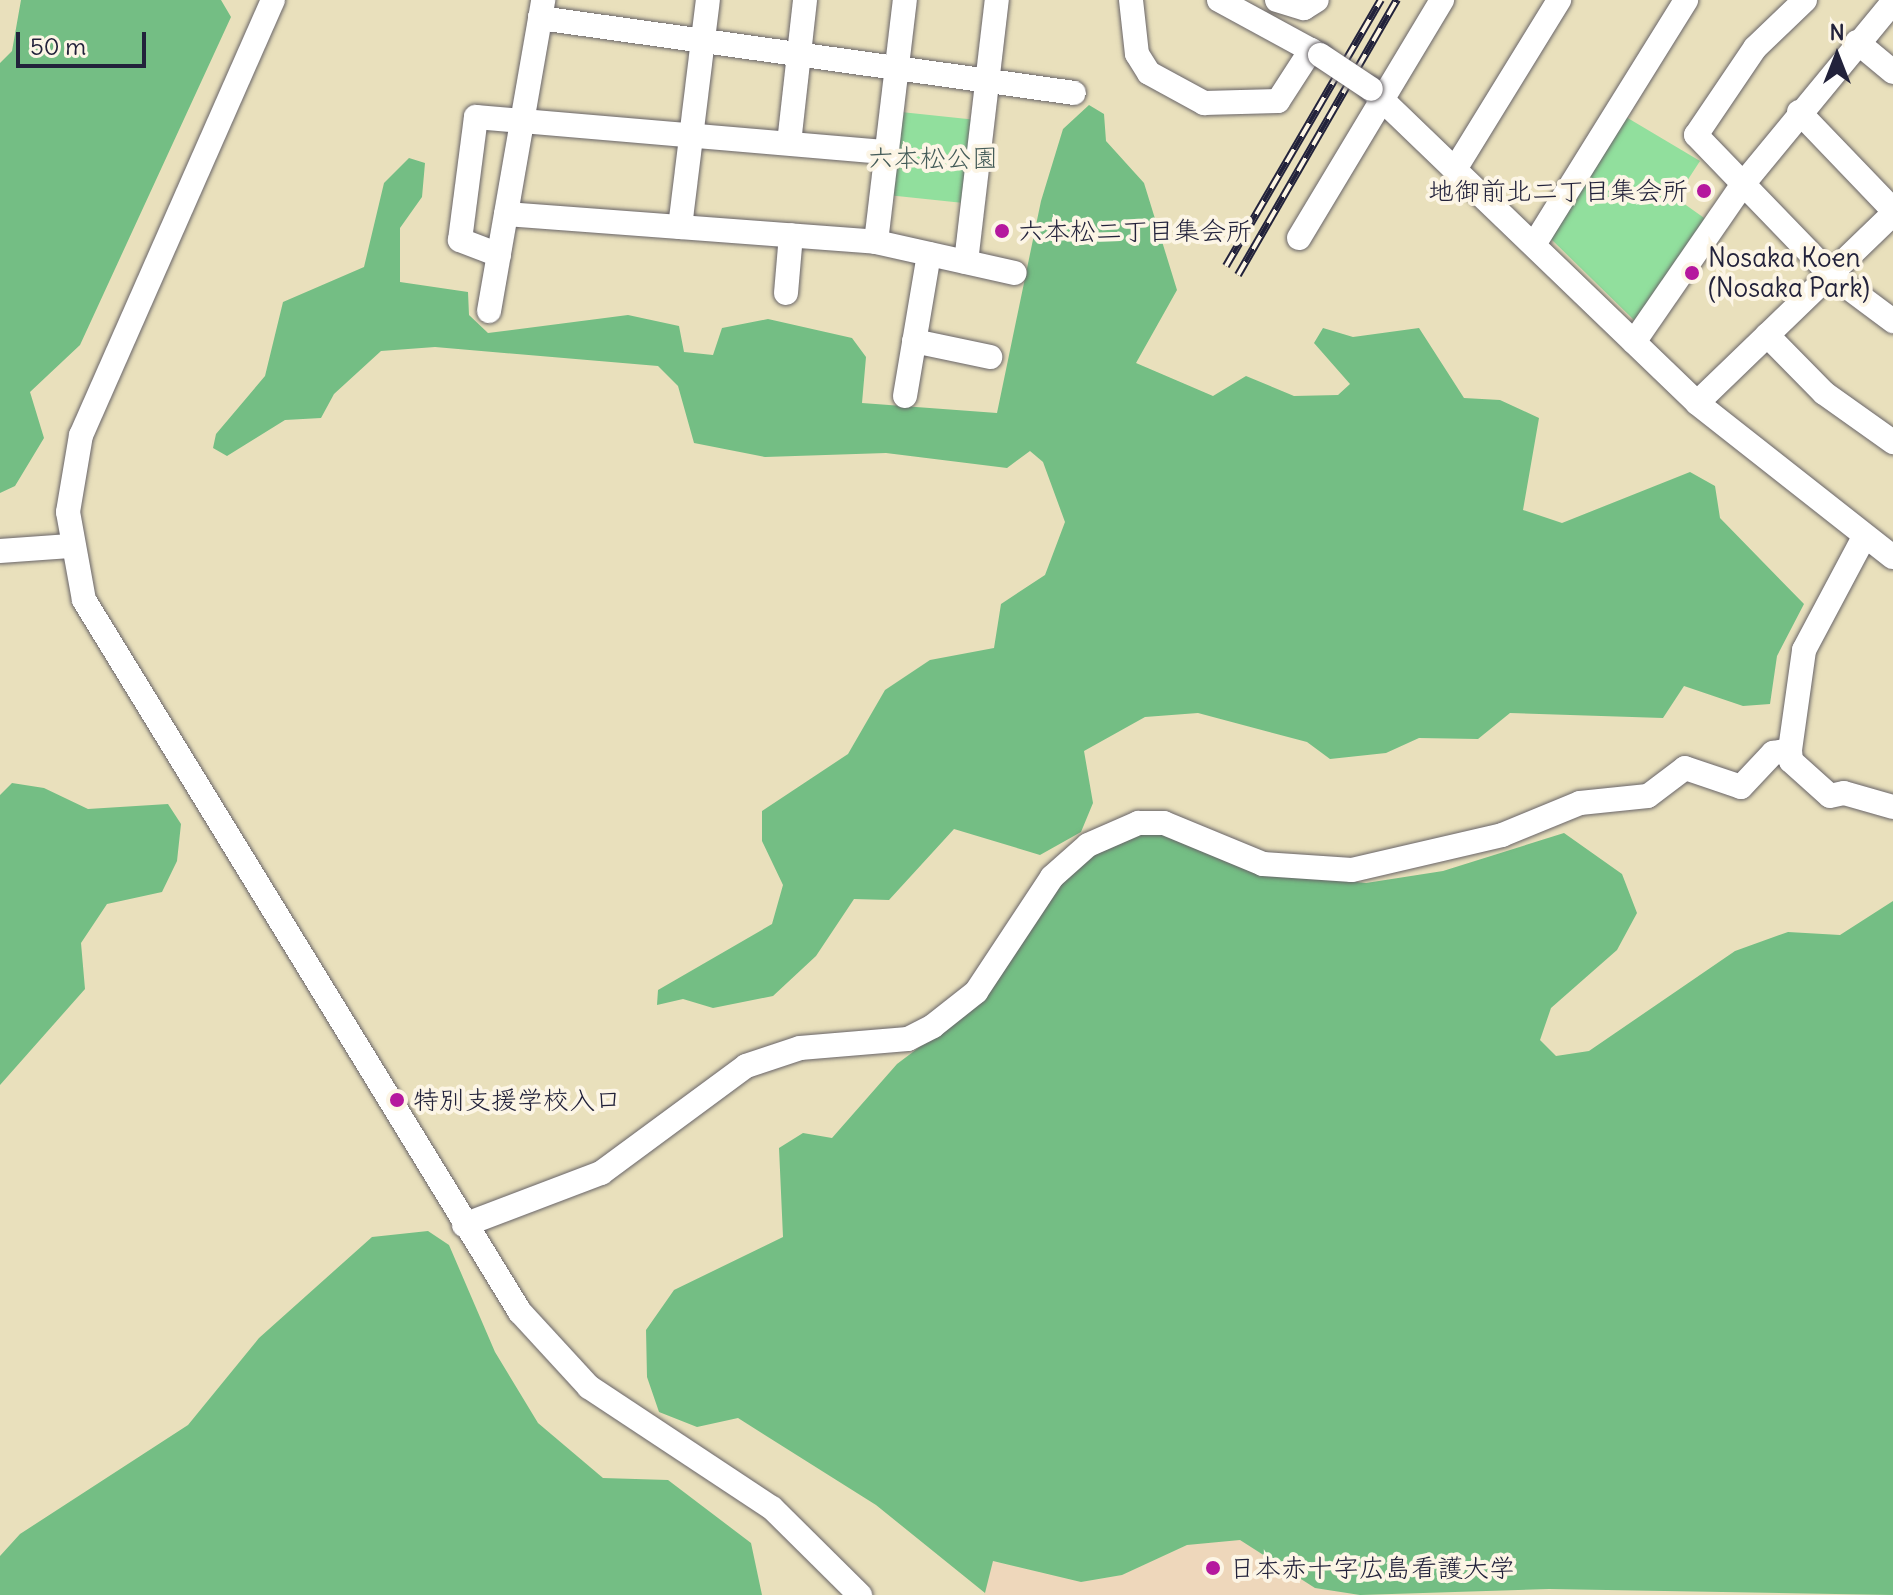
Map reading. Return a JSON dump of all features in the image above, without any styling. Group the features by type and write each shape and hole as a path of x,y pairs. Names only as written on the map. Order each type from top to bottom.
{"street":[{"path":"273,0 81,435 70,482 70,546 105,643 520,1312 564,1364 616,1408 772,1508 860,1595"},
{"path":"680,227 708,0"},
{"path":"789,143 805,0"},
{"path":"876,242 905,0"},
{"path":"966,262 997,0"},
{"path":"1131,0 1137,54 1149,73 1204,103 1278,101 1316,52"},
{"path":"1219,0 1316,52 1377,94 1457,166 1697,403 1863,539 1893,557"},
{"path":"1277,0 1304,8 1317,0"},
{"path":"1299,238 1377,94 1442,0"},
{"path":"1457,166 1559,0"},
{"path":"1535,243 1686,0"},
{"path":"1805,0 1755,48 1696,135 1830,274 1893,321"},
{"path":"1634,342 1743,184 1857,42 1880,5"},
{"path":"489,311 541,9 703,39 988,75 1074,93"},
{"path":"1857,42 1893,72"},
{"path":"1697,403 1893,212 1799,112"},
{"path":"499,255 460,240 476,117 523,117 887,152"},
{"path":"506,214 876,242 1015,273"},
{"path":"786,293 791,235"},
{"path":"905,396 929,254"},
{"path":"1767,335 1824,393 1893,442"},
{"path":"914,341 990,357"},
{"path":"1863,539 1804,650 1791,761 1830,796 1844,793 1893,807"},
{"path":"0,551 70,546"},
{"path":"464,1225 601,1173 746,1066 800,1048 908,1039 933,1026 976,992 1052,877 1088,845 1138,823 1164,823 1263,864 1352,870 1502,835 1580,803 1648,796 1685,768 1741,787 1773,753 1790,750"}],"shaded area":[{"name":"日本赤十字広島看護大学","path":"1240,1540 1315,1587 1360,1595 984,1595 992,1561 1081,1582 1122,1575 1187,1545"}],"green space":[{"path":"21,0 221,0 231,17 80,345 30,392 44,438 15,486 0,493 0,63 12,51"},
{"path":"1089,105 1104,114 1106,141 1144,183 1177,290 1136,363 1213,396 1246,376 1294,396 1338,395 1350,384 1314,343 1323,328 1353,337 1419,328 1464,398 1500,400 1539,418 1523,510 1562,523 1690,472 1715,486 1720,518 1804,604 1777,656 1770,704 1743,706 1684,686 1663,718 1510,713 1478,739 1419,738 1386,753 1330,759 1307,742 1198,713 1145,717 1084,751 1093,803 1081,832 1040,855 954,829 889,900 854,899 816,956 773,996 713,1008 683,999 657,1005 658,990 772,924 783,885 762,841 762,811 848,754 885,690 930,660 994,648 1001,604 1045,575 1065,522 1043,462 1030,451 1007,468 886,453 765,457 694,443 678,386 658,366 435,347 381,351 334,394 321,418 285,420 227,456 213,448 216,434 265,376 283,302 364,267 384,183 409,158 425,163 422,197 400,228 400,282 468,292 469,315 488,333 628,315 679,326 684,352 713,355 722,328 768,319 852,338 866,357 862,403 997,413 1041,201 1063,129"},
{"name":"六本松公園","path":"901,112 975,120 966,203 892,196"},
{"path":"1626,117 1700,161 1676,198 1707,220 1636,322 1551,239"},
{"path":"12,783 44,788 88,809 168,804 181,824 177,861 162,892 107,904 81,943 85,989 0,1085 0,795"},
{"path":"1164,833 1287,875 1366,883 1443,871 1564,833 1622,874 1637,913 1617,950 1551,1008 1540,1040 1556,1056 1589,1051 1735,951 1788,932 1840,935 1893,901 1893,1595 1549,1589 1360,1595 1315,1588 1240,1540 1187,1545 1122,1575 1081,1582 993,1561 985,1593 876,1505 738,1418 697,1427 659,1412 647,1377 646,1330 674,1290 783,1237 779,1148 803,1133 832,1138 897,1064 986,997 1041,894 1119,834"},
{"path":"428,1231 449,1245 495,1352 538,1423 603,1478 668,1480 751,1543 762,1595 0,1595 0,1556 20,1534 188,1425 259,1338 372,1237"}],"railway":[{"path":"1226,266 1381,0"},
{"path":"1238,275 1397,0"}],"place":[{"name":"地御前北二丁目集会所","path":"1704,191"},
{"name":"六本松二丁目集会所","path":"1002,231"},
{"name":"Nosaka Koen (Nosaka Park)","path":"1692,273"},
{"name":"特別支援学校入口","path":"397,1100"},
{"name":"日本赤十字広島看護大学","path":"1213,1568"}]}
